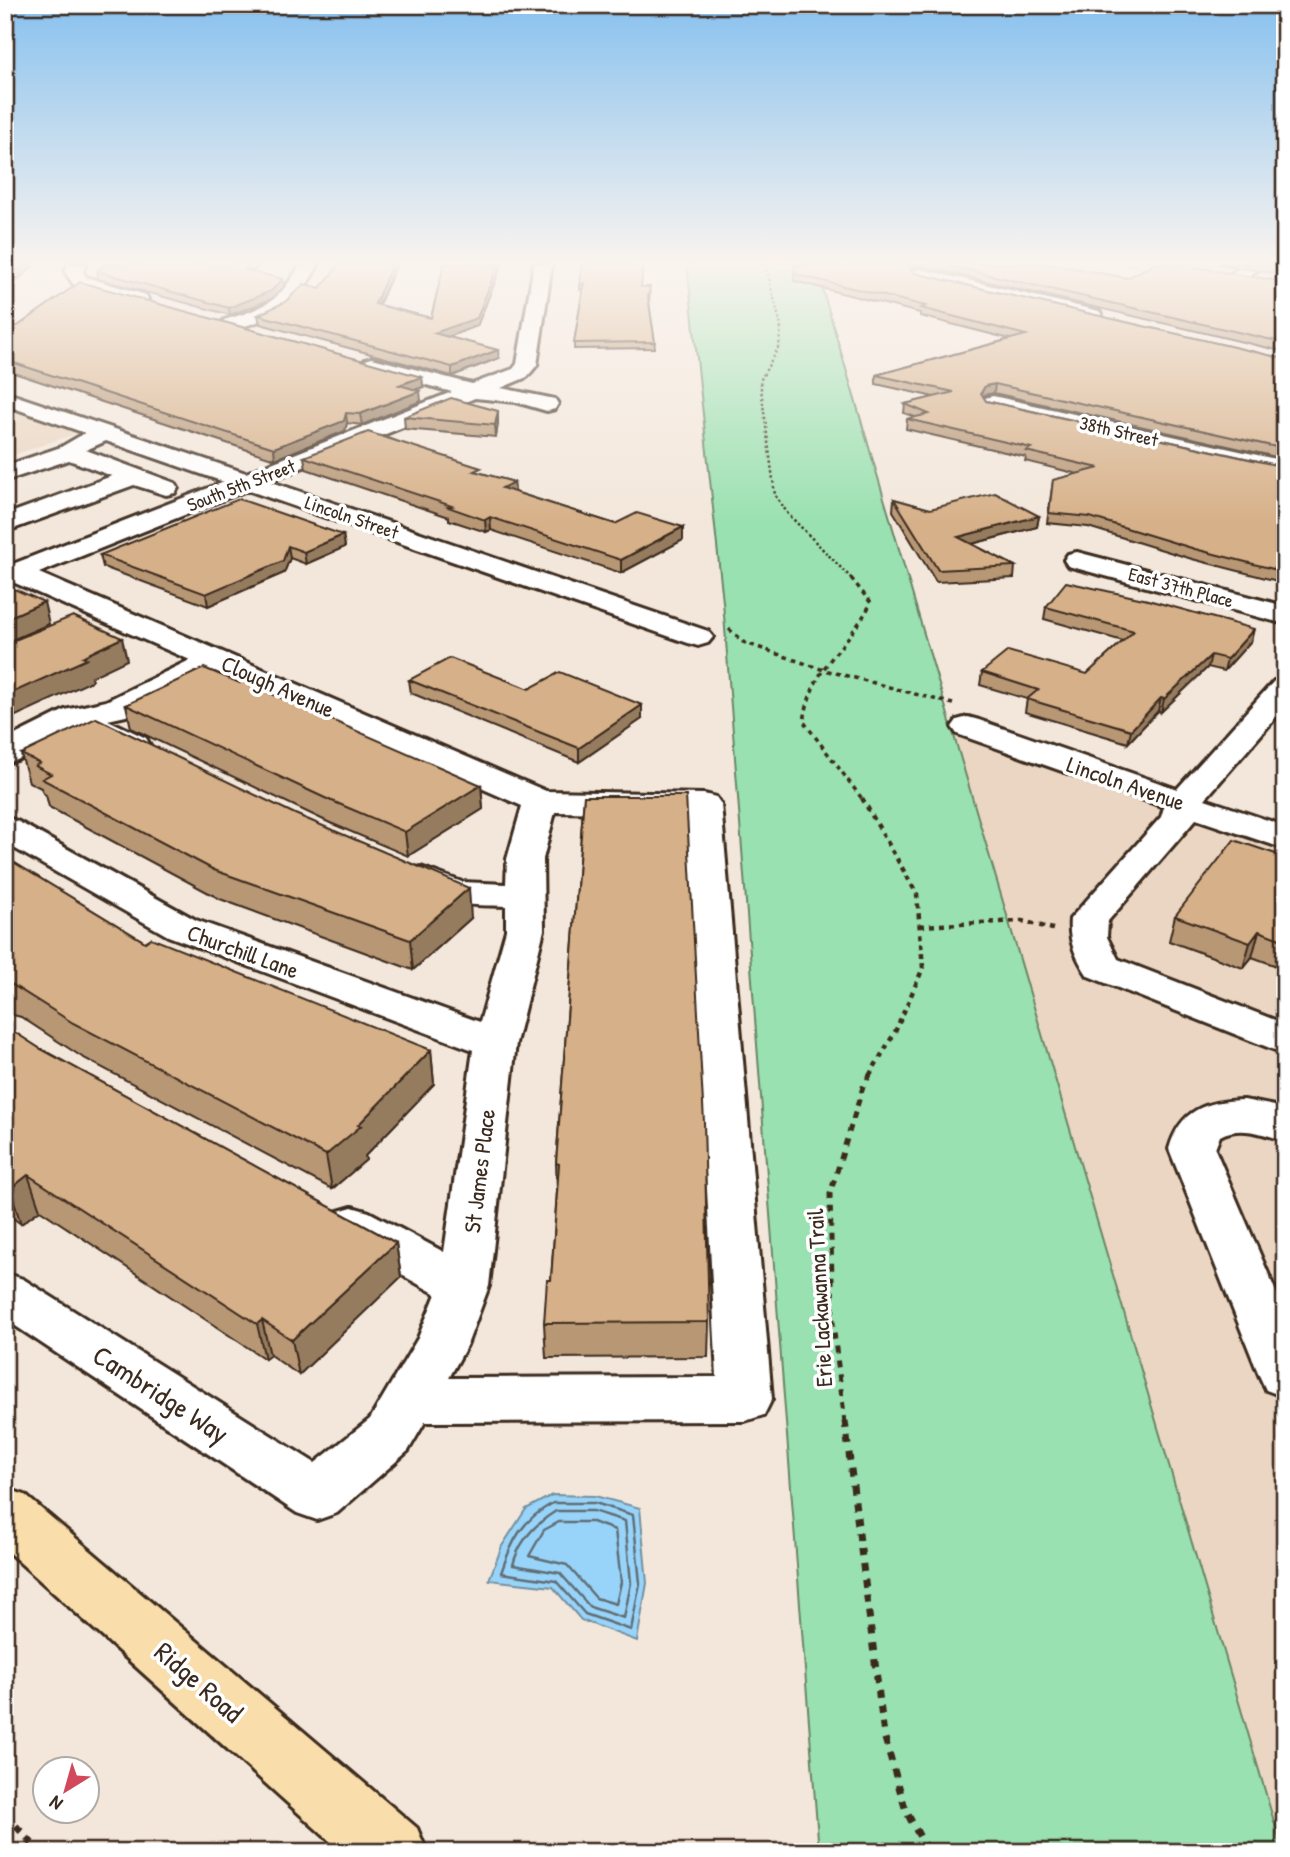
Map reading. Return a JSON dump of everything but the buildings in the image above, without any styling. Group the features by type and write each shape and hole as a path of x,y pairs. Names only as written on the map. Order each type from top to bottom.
{"main road":[{"name":"Ridge Road","path":"5,1513 393,1852"}],"street":[{"name":"South 5th Street","path":"9,566 150,520 476,392 520,373 527,365 529,351"},
{"path":"351,358 476,392 517,396 547,404"},
{"name":"Lincoln Street","path":"5,398 698,637"},
{"name":"38th Street","path":"993,403 1285,468"},
{"path":"5,474 69,452 84,441 106,433"},
{"path":"9,566 116,507 166,488 69,452"},
{"path":"5,499 102,464"},
{"path":"5,524 135,477"},
{"path":"116,507 150,520"},
{"name":"East 37th Place","path":"1077,560 1285,615"},
{"name":"Clough Avenue","path":"9,566 107,612 541,801"},
{"path":"69,629 107,612"},
{"path":"5,752 76,717 115,709 205,655"},
{"path":"1285,688 1183,803 1178,820 1089,919 1088,937 1102,967 1285,1040"},
{"path":"76,717 164,759"},
{"name":"Lincoln Avenue","path":"968,727 1285,838"},
{"path":"410,1400 745,1399 704,804 541,801"},
{"name":"St James Place","path":"317,1495 389,1435 441,1345 464,1286 495,1043 525,930 525,859 541,801"},
{"name":"Churchill Lane","path":"5,828 182,928 495,1043"},
{"path":"397,868 456,893 525,896"},
{"path":"1285,1125 1258,1116 1221,1118 1198,1129 1193,1136 1192,1149 1285,1375"},
{"path":"320,1207 464,1286"},
{"name":"Cambridge Way","path":"5,1293 317,1495"}],"path":[{"name":"Erie Lackawanna Trail","path":"777,351 761,373 760,381 775,495 788,514 852,579 871,603 864,619 812,683 804,722 864,801 917,894 923,968 895,1032 863,1087 830,1194 833,1324 884,1735 900,1796 919,1839 928,1852"},
{"path":"726,628 734,631 743,642 821,669 873,685 930,696 985,715 968,727"},
{"path":"920,926 1022,921 1088,937"},
{"path":"5,1814 40,1852"}],"shaded area":[{"path":"5,406 80,432 5,458"},
{"path":"953,730 1285,843 1285,1852 1283,1852"}],"green space":[{"path":"696,351 841,351 1283,1852 819,1852 723,602"}],"water":[{"path":"552,1495 595,1496 640,1508 647,1583 637,1641 581,1620 553,1587 489,1580 502,1546 526,1509"}]}
